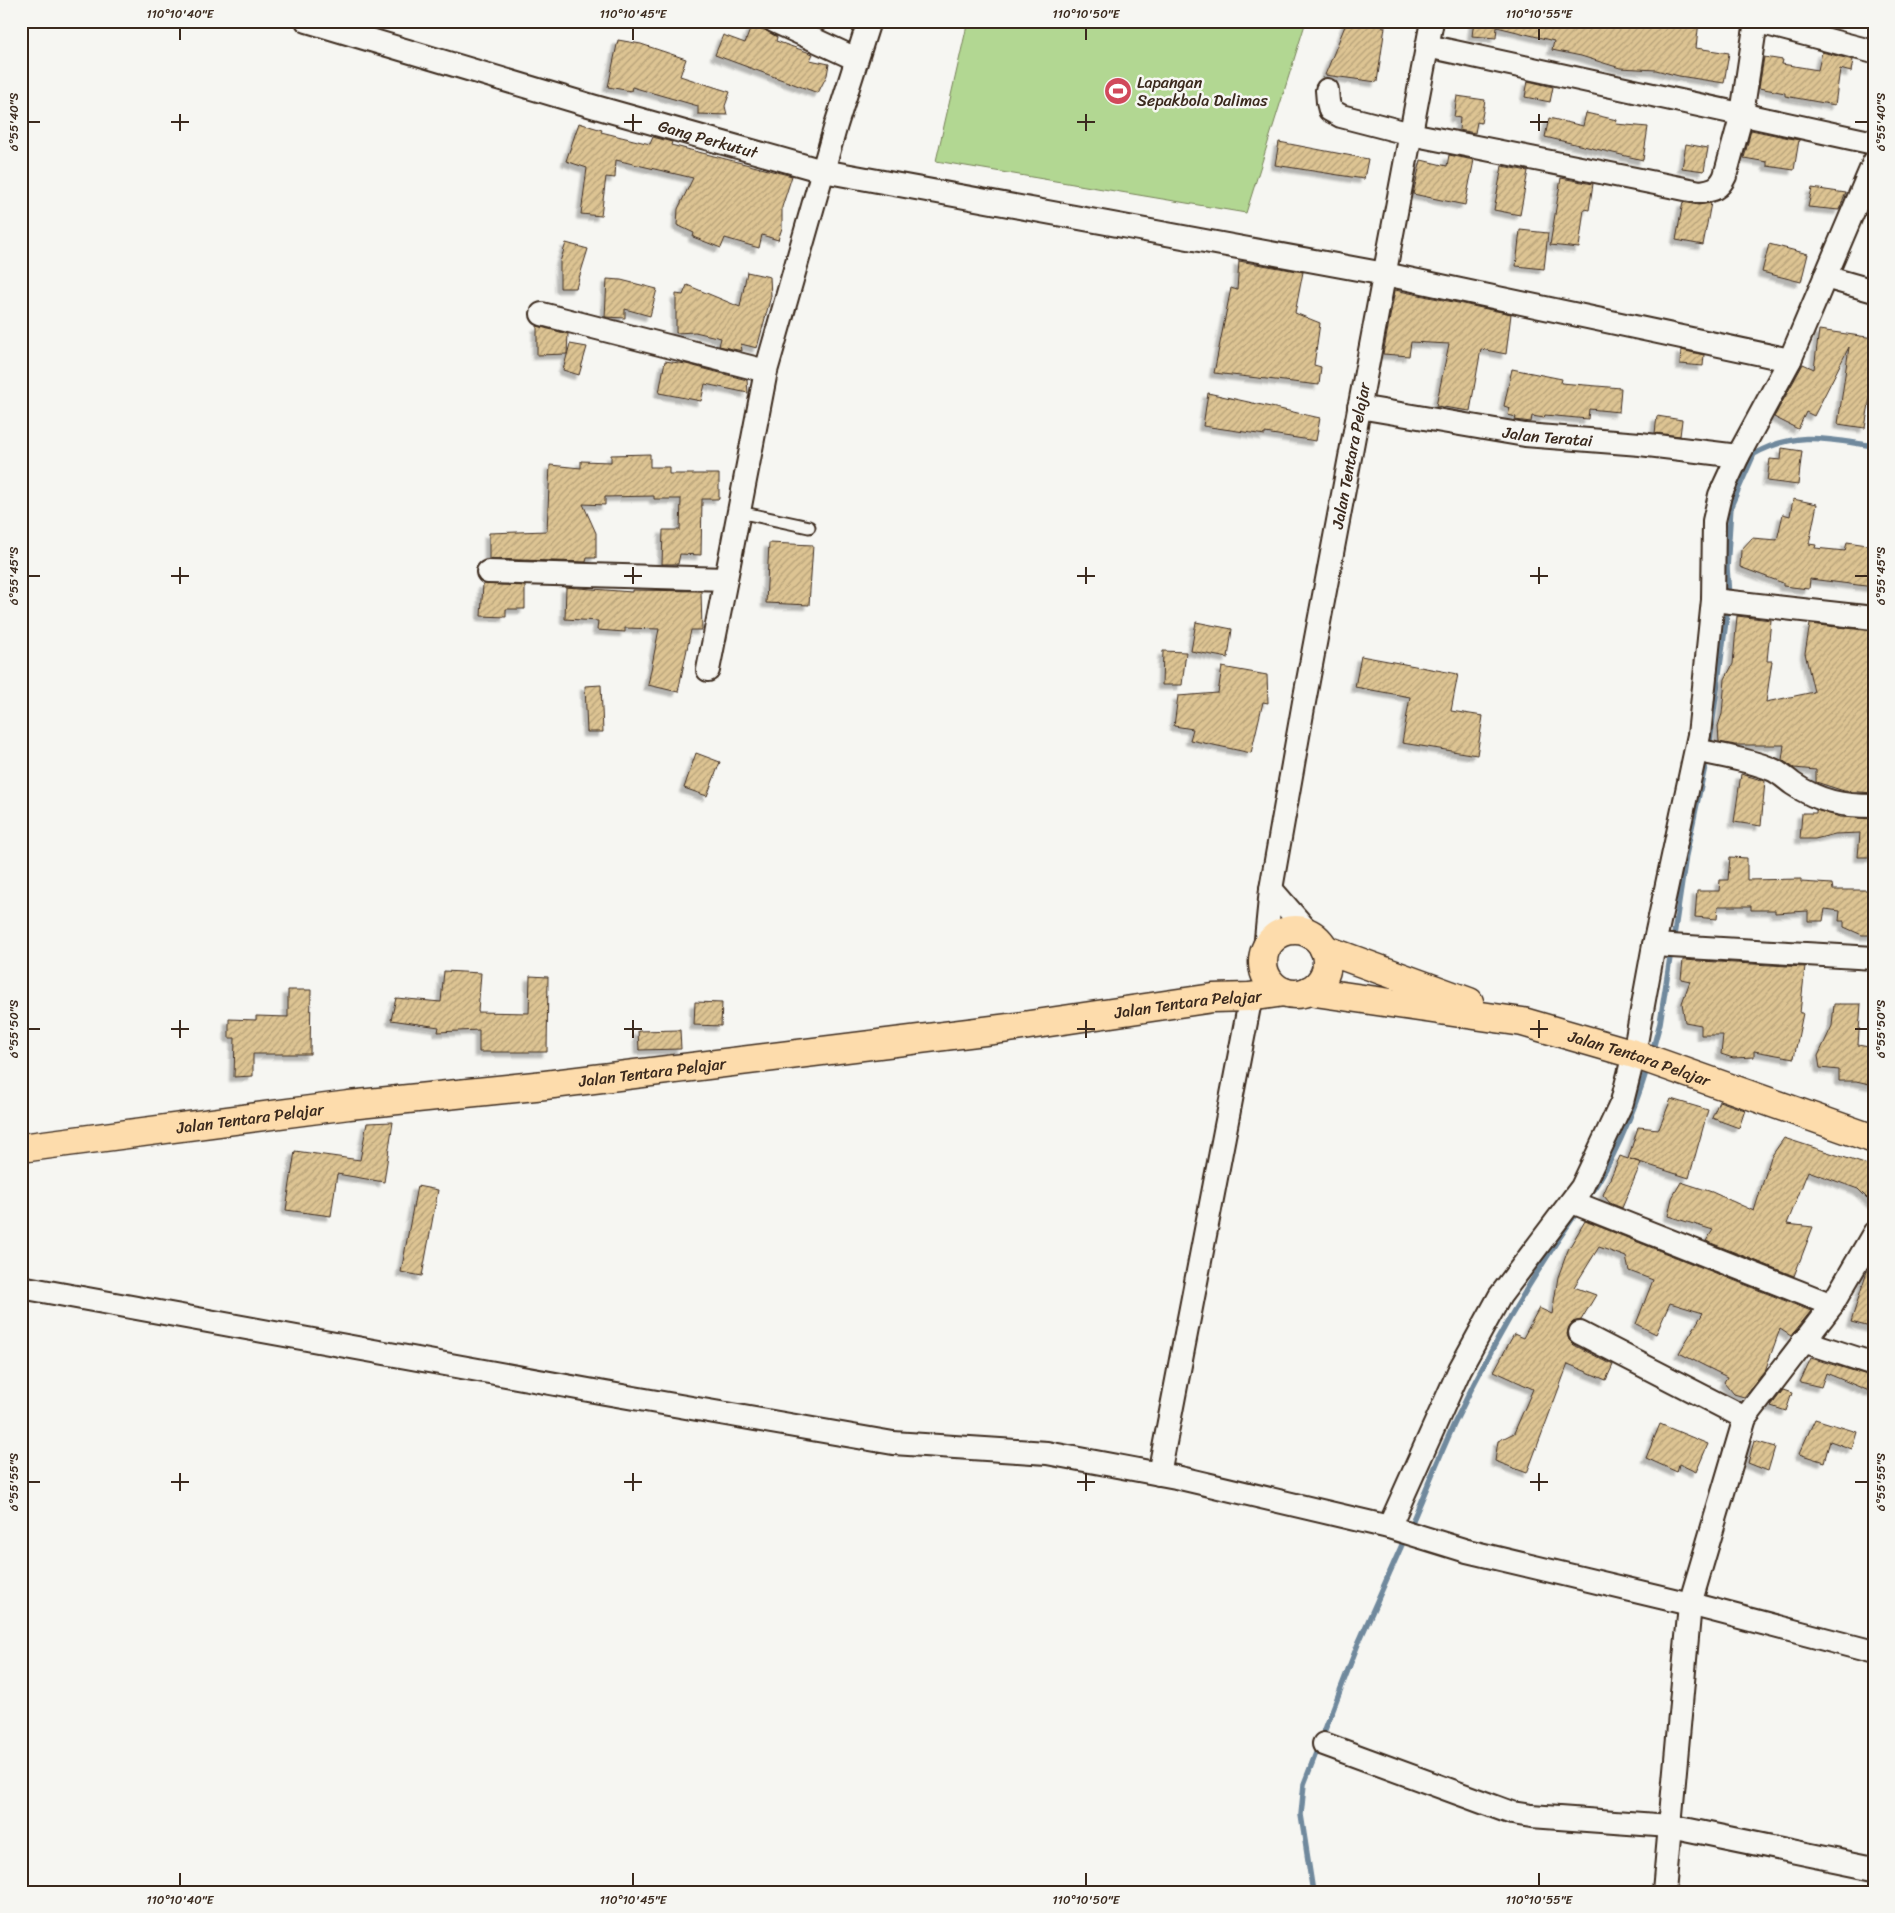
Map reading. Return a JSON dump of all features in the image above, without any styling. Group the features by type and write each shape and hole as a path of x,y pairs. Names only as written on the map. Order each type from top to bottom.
{"highway":[{"path":"1212,998 1241,981 1264,955 1271,940 1290,930 1300,930 1317,942 1523,1022"},
{"path":"1264,955 1264,972 1269,980 1276,987 1296,991 1316,985 1326,969 1327,959 1317,942"},
{"name":"Jalan Tentara Pelajar","path":"21,1148 349,1105 555,1084 1009,1028 1212,998 1296,991 1523,1022 1643,1057 1874,1139"}],"street":[{"name":"Gang Perkutut","path":"306,21 592,106 823,171 1385,274 1790,360"},
{"path":"774,21 856,58"},
{"path":"708,670 766,370 856,58 869,21"},
{"name":"Jalan Tentara Pelajar","path":"1264,955 1270,918 1271,889 1432,21"},
{"path":"1327,90 1330,110 1341,116 1411,134 1700,192 1713,190 1721,184 1725,176 1742,114 1755,21 1874,52"},
{"path":"1428,46 1874,143"},
{"path":"1395,1530 1460,1368 1500,1296 1575,1203 1643,1057 1669,946 1704,752 1699,735 1723,601 1714,521 1720,495 1738,456 1790,360 1825,276 1866,201 1874,162"},
{"path":"1825,276 1874,291"},
{"path":"542,314 766,370"},
{"name":"Jalan Teratai","path":"1359,407 1525,435 1640,444 1738,456"},
{"path":"488,572 726,579"},
{"path":"1723,601 1874,618"},
{"path":"1704,752 1750,761 1774,770 1794,785 1821,799 1845,806 1874,806"},
{"path":"1271,889 1317,942"},
{"path":"1669,946 1874,958"},
{"path":"1159,1474 1251,996"},
{"path":"1575,1203 1832,1305"},
{"path":"1664,1892 1690,1604 1745,1418 1832,1305 1874,1233"},
{"path":"21,1287 893,1443 1046,1453 1159,1474 1395,1530 1515,1563 1690,1604 1874,1652"},
{"path":"1580,1333 1745,1418"},
{"path":"1804,1341 1874,1364"},
{"path":"1324,1744 1512,1813 1670,1826 1874,1868"}],"lane":[{"path":"739,512 809,527"}],"green space":[{"name":"Lapangan Sepakbola Dalimas","path":"968,21 1306,21 1246,213 936,161"}],"building":[{"path":"1347,21 1376,21 1376,25 1385,27 1377,82 1325,75"},
{"path":"1474,21 1699,21 1696,48 1729,53 1724,83 1679,76 1656,70 1620,68 1581,56 1552,50 1554,41 1497,27 1496,38 1472,36"},
{"path":"751,27 765,30 777,37 776,41 813,54 810,60 829,64 827,75 818,93 715,55 723,35 745,43"},
{"path":"618,40 641,44 686,59 680,76 730,92 725,106 727,115 698,114 698,106 632,87 631,91 608,87"},
{"path":"1822,52 1853,60 1851,72 1840,69 1835,105 1785,96 1785,93 1759,88 1764,57 1783,60 1782,64 1818,70"},
{"path":"1528,81 1553,87 1550,102 1525,97"},
{"path":"1457,96 1485,100 1481,123 1477,122 1475,133 1459,130 1460,118 1454,117"},
{"path":"1586,113 1617,120 1616,124 1648,127 1643,160 1545,137 1549,118 1583,126"},
{"path":"579,123 602,130 601,132 650,144 653,137 672,142 671,145 792,176 782,207 782,228 778,240 762,235 759,248 725,238 721,248 693,237 694,233 677,225 678,209 693,178 616,160 615,178 606,177 601,216 581,214 587,168 566,161"},
{"path":"1751,130 1799,140 1794,170 1767,166 1767,162 1744,158"},
{"path":"1279,142 1368,159 1364,179 1275,165"},
{"path":"1686,144 1708,148 1704,171 1682,168"},
{"path":"1449,155 1474,160 1465,205 1413,194 1421,160 1447,166"},
{"path":"1502,166 1528,171 1520,215 1494,210"},
{"path":"1561,178 1593,184 1589,210 1584,209 1579,248 1550,245"},
{"path":"1812,188 1846,193 1839,210 1808,207"},
{"path":"1683,202 1698,205 1711,203 1703,245 1676,240"},
{"path":"1520,230 1548,233 1544,269 1516,266"},
{"path":"566,243 588,249 576,288 560,288 560,262"},
{"path":"1769,244 1808,254 1801,282 1762,272"},
{"path":"1239,261 1303,272 1295,313 1320,323 1314,365 1321,367 1319,385 1214,373 1231,288 1237,290"},
{"path":"747,272 770,277 771,296 757,348 741,344 742,351 719,346 721,338 695,332 676,333 676,294 683,295 687,285 740,307"},
{"path":"607,279 621,280 657,289 650,316 625,309 625,318 605,317"},
{"path":"1395,290 1511,314 1506,354 1481,349 1470,411 1436,406 1449,344 1411,342 1409,356 1383,354"},
{"path":"537,326 568,334 567,354 537,355"},
{"path":"1819,330 1874,338 1874,373 1865,428 1838,424 1849,347 1814,416 1806,412 1798,429 1774,417 1803,364 1814,369"},
{"path":"570,344 587,347 579,375 563,370"},
{"path":"1681,350 1704,355 1703,366 1680,364"},
{"path":"665,361 686,364 747,380 748,393 705,384 701,401 659,393"},
{"path":"1512,369 1562,379 1561,383 1621,388 1619,412 1589,409 1588,419 1545,415 1544,418 1532,416 1531,422 1515,420 1516,417 1508,415 1510,408 1504,406"},
{"path":"1208,393 1320,418 1316,441 1203,426"},
{"path":"1657,416 1682,420 1680,436 1655,433"},
{"path":"1782,448 1802,451 1798,485 1767,481 1770,459 1781,460"},
{"path":"650,454 650,467 669,467 669,474 719,474 719,499 702,499 701,555 680,554 678,564 662,564 663,530 680,530 681,499 654,499 654,496 605,497 605,505 583,504 596,533 596,558 587,558 586,562 489,559 489,533 547,531 550,465 581,468 581,461 611,462 611,455"},
{"path":"1793,499 1817,504 1809,544 1816,545 1815,548 1845,551 1847,542 1874,546 1874,587 1810,579 1809,589 1783,586 1783,583 1740,567 1741,550 1752,538 1777,540 1783,514 1790,516"},
{"path":"769,543 813,545 809,605 766,603"},
{"path":"483,584 525,586 525,609 506,609 506,617 481,616"},
{"path":"566,587 632,592 632,590 701,591 702,630 691,630 678,692 648,685 659,629 625,628 625,632 597,630 598,621 565,619"},
{"path":"1737,616 1771,620 1767,661 1772,661 1766,702 1814,692 1805,653 1810,624 1873,631 1870,645 1868,716 1870,716 1869,748 1874,748 1874,793 1844,791 1816,782 1816,770 1794,768 1782,760 1784,745 1735,745 1719,742 1718,726 1722,714 1725,679 1733,664"},
{"path":"1196,622 1232,629 1228,658 1191,651"},
{"path":"1163,651 1186,652 1182,685 1162,685"},
{"path":"1361,656 1458,674 1451,711 1483,716 1477,755 1402,743 1410,697 1355,687"},
{"path":"1222,667 1267,675 1268,703 1263,702 1251,753 1190,740 1193,729 1174,726 1178,696 1218,693"},
{"path":"601,685 603,732 587,732 585,686"},
{"path":"696,753 720,762 707,796 684,788"},
{"path":"1741,774 1765,781 1761,826 1734,822"},
{"path":"1816,810 1840,817 1874,819 1874,857 1858,857 1860,833 1800,839 1802,813 1816,813"},
{"path":"1730,857 1747,858 1747,880 1801,879 1801,882 1832,884 1833,890 1874,890 1874,935 1862,935 1844,927 1844,921 1839,921 1840,911 1825,909 1823,921 1808,921 1808,911 1775,913 1775,910 1751,910 1751,906 1718,906 1717,919 1695,917 1697,891 1719,891 1720,880 1728,880"},
{"path":"1683,960 1805,967 1800,1013 1803,1013 1794,1058 1754,1051 1754,1057 1733,1058 1721,1054 1723,1035 1701,1035 1701,1025 1685,1022 1682,1003 1690,981 1681,979"},
{"path":"444,971 481,973 478,1012 529,1013 530,976 548,977 547,1052 479,1052 479,1030 438,1032 439,1027 391,1020 396,998 441,1002"},
{"path":"288,990 311,990 310,1054 253,1054 253,1076 234,1077 235,1038 229,1038 229,1019 256,1020 256,1016 288,1017"},
{"path":"695,1002 722,1003 721,1026 694,1025"},
{"path":"1834,1004 1861,1004 1858,1045 1874,1048 1874,1085 1856,1081 1839,1081 1839,1070 1820,1068 1818,1056 1832,1026"},
{"path":"680,1030 681,1049 639,1050 638,1031"},
{"path":"1671,1099 1708,1110 1689,1178 1630,1159 1641,1163 1622,1208 1610,1203 1603,1195 1620,1156 1628,1159 1638,1127 1659,1129"},
{"path":"1719,1101 1745,1110 1739,1128 1712,1118"},
{"path":"393,1122 384,1182 337,1174 331,1216 286,1210 295,1151 360,1160 367,1123"},
{"path":"1784,1138 1874,1167 1874,1205 1858,1189 1808,1171 1787,1224 1813,1227 1794,1276 1706,1241 1713,1230 1668,1216 1672,1198 1681,1182 1712,1192 1754,1211 1771,1157"},
{"path":"417,1186 438,1190 422,1276 401,1272"},
{"path":"1585,1221 1811,1311 1791,1336 1780,1329 1765,1371 1744,1397 1734,1394 1724,1382 1727,1377 1679,1353 1703,1313 1670,1303 1656,1334 1636,1324 1653,1280 1629,1271 1626,1257 1599,1247 1574,1287 1596,1295 1581,1320 1573,1322 1567,1334 1569,1340 1574,1345 1613,1365 1606,1380 1568,1364 1527,1473 1495,1461 1498,1441 1514,1433 1533,1389 1494,1371 1514,1334 1523,1338 1539,1308 1552,1314 1558,1277 1568,1250"},
{"path":"1873,1261 1874,1328 1851,1322 1866,1274"},
{"path":"1811,1358 1874,1377 1874,1393 1826,1373 1821,1387 1800,1382"},
{"path":"1783,1390 1792,1393 1786,1411 1771,1406"},
{"path":"1815,1419 1857,1432 1852,1449 1830,1441 1824,1462 1799,1454"},
{"path":"1660,1424 1708,1444 1696,1472 1679,1464 1677,1472 1646,1458"},
{"path":"1754,1441 1775,1447 1768,1471 1748,1463"}],"waterway":[{"path":"1729,597 1727,568 1731,506 1754,454 1770,446 1799,439 1813,438 1874,446"},
{"path":"1709,748 1728,606"},
{"path":"1673,942 1686,855 1707,757"},
{"path":"1652,1052 1660,1023 1671,951"},
{"path":"1589,1196 1616,1150 1637,1100 1648,1066"},
{"path":"1409,1529 1450,1434 1483,1366 1513,1312 1579,1209"},
{"path":"1313,1892 1301,1815 1304,1784 1358,1644 1405,1538"}],"place":[{"name":"Lapangan Sepakbola Dalimas","path":"1118,91"}]}
